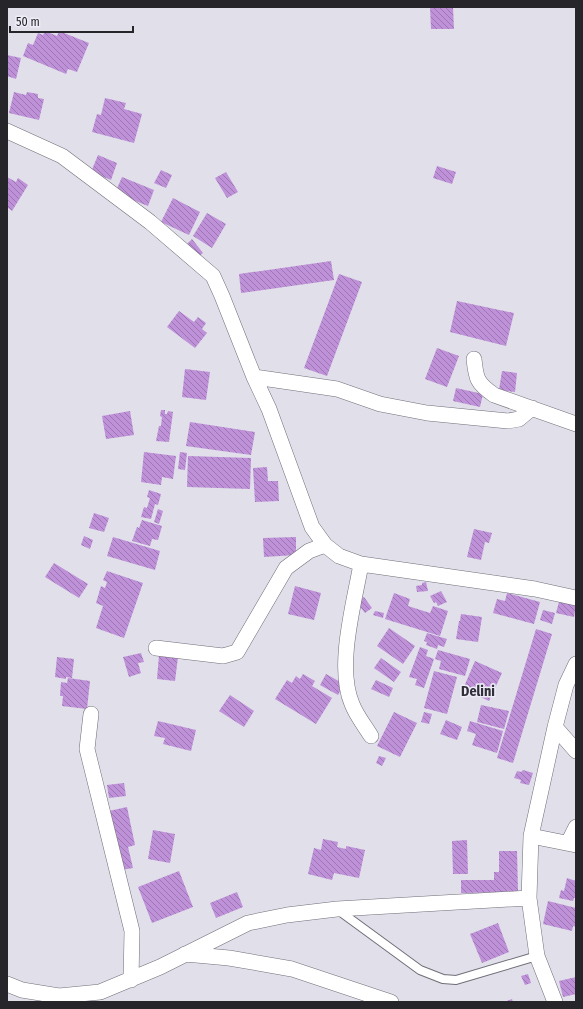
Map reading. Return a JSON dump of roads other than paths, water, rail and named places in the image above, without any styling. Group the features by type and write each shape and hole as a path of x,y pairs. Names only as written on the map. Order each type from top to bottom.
{"street":[{"path":"7,131 62,156 150,222 213,276 254,377 269,409 312,527 325,545 339,556 361,564 534,589 576,598"},
{"path":"474,359 475,375 483,387 494,395 576,424"},
{"path":"254,377 337,389 380,404 427,413 508,421 519,418 532,408"},
{"path":"156,648 223,656 237,652 286,568 309,551 325,545"},
{"path":"361,564 345,653 346,682 352,704 371,736"},
{"path":"555,1002 537,956 529,898 531,836 555,727 566,685 576,664"},
{"path":"91,714 87,749 132,932 131,980"},
{"path":"555,727 576,751"},
{"path":"531,836 572,844 576,826"},
{"path":"7,984 22,990 59,996 100,992 131,980 248,923 287,915 337,909 529,898"},
{"path":"185,954 230,958 292,969 391,1002"}],"lane":[{"path":"337,909 420,970 443,979 456,980 537,956"}],"district":[{"name":"Delini","path":"478,691"}]}
